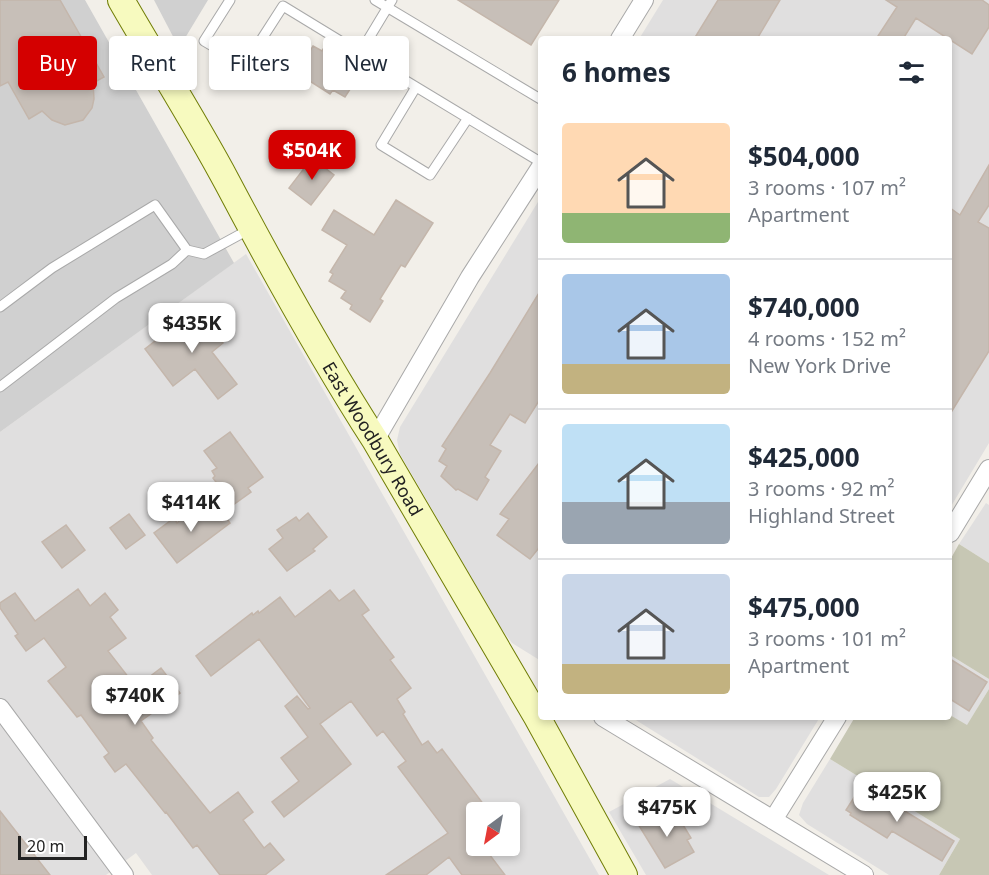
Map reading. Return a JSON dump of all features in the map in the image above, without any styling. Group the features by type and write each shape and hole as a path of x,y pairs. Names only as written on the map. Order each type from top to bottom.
{"main road":[{"name":"East Woodbury Road","path":"121,0 351,404 375,440 538,714"},
{"name":"East Woodbury Road","path":"541,720 624,875"}],"street":[{"path":"622,36 644,0"},
{"path":"375,440 470,277 538,170"},
{"path":"952,530 989,469"},
{"path":"0,708 124,875"},
{"path":"608,720 864,875"},
{"path":"773,820 835,720"}],"lane":[{"path":"230,0 204,41 245,65 283,6"},
{"path":"273,0 332,36"},
{"path":"375,0 390,4 538,97"},
{"path":"370,36 390,4"},
{"path":"409,83 538,162"},
{"path":"416,87 381,145 430,175 468,118"},
{"path":"0,307 52,268 155,205 186,250 204,254 250,229"},
{"path":"0,387 116,298 172,264 186,250"}],"shaded area":[{"path":"0,0 85,0 109,42 109,90 136,90 234,263 0,432"},
{"path":"154,0 208,0 186,36 173,36"},
{"path":"663,0 989,0 989,443 952,505 952,36 641,36"},
{"path":"538,202 538,659 512,643 501,628 400,454 397,440 400,427"},
{"path":"246,254 599,875 152,875 136,853 106,875 0,875 0,432"},
{"path":"986,503 989,505 989,563 959,544"},
{"path":"959,544 989,563 989,679 952,656 952,556"},
{"path":"952,656 989,679 989,689 967,726 952,716"},
{"path":"989,689 989,875 939,875 960,839 830,759 853,720 952,720 952,716 967,725"},
{"path":"636,720 818,720 776,789 769,797 759,797"},
{"path":"830,759 960,839 939,875 889,875 807,824 799,815 803,803"},
{"path":"670,779 829,875 646,875 609,812"}],"building":[{"path":"0,0 60,0 81,36 18,36 18,90 93,90 92,108 83,120 65,125 52,120 42,111 29,119 8,82 0,86"},
{"path":"458,0 559,0 531,45"},
{"path":"718,0 780,0 759,36 696,36"},
{"path":"886,0 982,0 989,5 989,27 972,54 952,41 952,36 944,36 916,18 905,36 878,36 897,7"},
{"path":"313,46 322,51 323,49 323,90 311,82 311,49"},
{"path":"97,65 104,77 97,81"},
{"path":"333,90 350,90 345,97"},
{"path":"312,158 334,175 311,205 289,188"},
{"path":"989,165 989,205 978,222 989,228 989,351 952,411 952,209 960,215"},
{"path":"396,200 433,223 405,267 401,265 380,299 383,301 370,322 350,309 352,305 341,298 346,291 329,281 333,274 330,272 347,245 322,230 334,210 374,235"},
{"path":"538,295 538,402 525,423 510,414 490,445 501,451 485,477 489,480 477,500 456,490 441,476 447,466 439,461 446,449 442,446"},
{"path":"196,309 223,343 212,352 237,384 218,399 195,369 173,386 145,349"},
{"path":"230,432 263,477 248,488 251,492 233,505 213,478 215,476 212,471 217,468 204,451"},
{"path":"538,464 538,549 530,559 497,535 509,519 500,514"},
{"path":"216,504 230,523 177,563 154,533 174,518 177,523 184,517 189,523"},
{"path":"308,513 327,537 313,549 315,551 287,571 269,549 283,538 277,530 296,517 299,521"},
{"path":"129,514 145,535 126,549 110,528"},
{"path":"66,525 85,550 62,568 42,542"},
{"path":"78,589 90,606 105,593 118,610 110,617 126,638 108,651 136,687 161,668 180,693 141,721 153,738 151,740 210,813 238,792 253,812 243,820 264,848 270,843 284,860 265,875 220,875 197,845 193,848 126,764 115,772 104,757 109,753 81,715 77,717 48,681 66,667 44,638 26,651 15,636 18,634 0,608 0,603 15,593 35,621"},
{"path":"330,590 339,601 354,590 369,610 362,615 394,657 390,660 411,688 397,699 405,712 403,714 422,745 428,741 437,753 442,749 482,802 466,802 466,856 491,856 505,875 462,875 449,857 426,875 386,875 448,833 398,767 406,761 383,731 377,736 351,701 320,724 351,764 284,817 272,802 299,781 281,758 308,737 285,706 297,696 308,709 310,708 259,639 211,676 196,656 252,613 253,615 258,611 259,613 280,597 295,617"},
{"path":"952,660 987,682 969,711 952,700"},
{"path":"862,785 954,841 942,861 892,831 887,838 850,815 851,813 846,810"},
{"path":"664,809 670,819 677,815 691,838 687,840 694,852 665,868 638,824"},
{"path":"0,811 50,875 0,875"}]}
